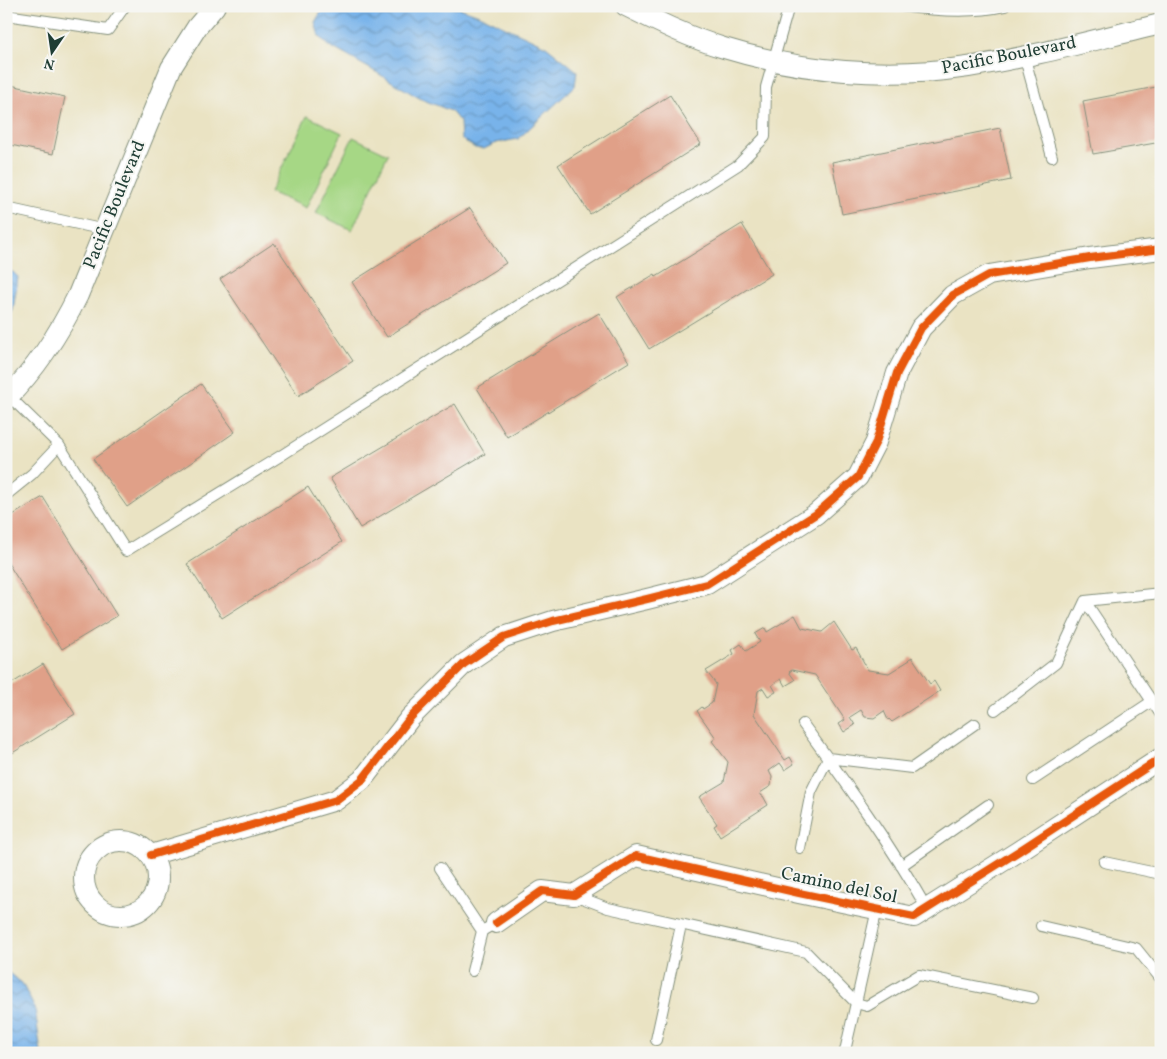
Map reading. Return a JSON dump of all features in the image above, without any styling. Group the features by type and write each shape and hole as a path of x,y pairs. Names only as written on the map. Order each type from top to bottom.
{"street":[{"name":"Pacific Boulevard","path":"8,397 36,365 66,320 78,296 171,68 197,27 215,6"},
{"name":"Pacific Boulevard","path":"626,6 666,26 723,48 783,64 844,72 906,73 967,67 1024,56 1161,24"},
{"path":"151,855 336,800 362,780 410,718 464,664 504,637 553,620 707,584 816,514 858,477 876,442 898,372 921,328 952,295 989,275 1090,258 1161,249"},
{"name":"Camino del Sol","path":"574,895 636,856 914,917 1159,761"},
{"path":"489,927 542,891 574,895"}],"lane":[{"path":"6,15 108,30 125,6"},
{"path":"8,397 59,445 126,551 290,450 738,165 765,137 766,87 788,6"},
{"path":"901,6 931,11 990,10 1006,6"},
{"path":"1024,56 1052,157"},
{"path":"6,208 104,230"},
{"path":"6,495 32,474 59,445"},
{"path":"1085,601 1161,593"},
{"path":"1085,601 1161,716"},
{"path":"995,710 1056,663 1085,601"},
{"path":"1033,780 1151,702"},
{"path":"803,724 901,866 927,909"},
{"path":"828,758 912,768 975,724"},
{"path":"800,848 810,792 828,758"},
{"path":"901,866 988,805"},
{"path":"1104,862 1161,874"},
{"path":"440,868 489,927 472,971"},
{"path":"574,895 608,908 806,952 856,1003 867,1006 919,975 1033,998"},
{"path":"845,1051 877,908"},
{"path":"656,1040 681,925"},
{"path":"1041,926 1136,948 1161,979"}],"green space":[{"path":"307,116 342,133 306,208 270,192"},
{"path":"353,137 388,154 352,230 316,213"}],"water":[{"path":"342,6 454,6 482,16 546,46 577,71 575,86 518,139 496,143 484,149 475,148 461,139 460,122 451,111 421,99 328,45 319,36 315,22 321,12"},
{"path":"6,271 13,272 18,277 13,310 6,324"},
{"path":"6,971 22,983 35,1009 41,1053 6,1053"}],"building":[{"path":"6,84 65,97 53,154 6,144"},
{"path":"1161,86 1161,142 1093,154 1083,101"},
{"path":"670,95 701,144 590,214 558,165"},
{"path":"1000,128 1011,180 842,214 832,162"},
{"path":"470,208 506,263 387,337 352,282"},
{"path":"742,224 772,274 649,349 617,297 655,274 656,277"},
{"path":"274,243 353,361 298,396 220,279"},
{"path":"599,313 629,362 507,437 477,388"},
{"path":"201,384 235,432 127,507 93,459"},
{"path":"455,404 485,454 360,528 330,478"},
{"path":"308,487 342,542 222,618 187,564"},
{"path":"43,497 117,616 62,649 6,560 6,519"},
{"path":"795,615 802,628 822,632 834,622 852,650 856,648 868,670 889,673 912,657 930,684 934,681 940,691 892,722 888,720 884,711 874,718 865,717 861,710 850,717 855,725 844,732 839,724 845,720 815,675 792,670 789,672 795,680 785,686 781,679 772,685 776,692 768,696 763,688 758,691 754,714 785,760 790,757 794,764 785,770 780,763 769,771 772,777 771,786 760,793 768,805 720,836 714,826 717,824 699,797 724,782 728,762 712,741 716,738 697,711 712,703 716,684 706,671 734,654 732,650 741,644 746,651 760,642 755,634 765,628 767,632"},
{"path":"43,664 75,714 6,757 6,687"}],"cycle path":[{"path":"151,855 336,800 362,780 410,718 464,664 504,637 553,621 707,584 816,514 858,477 876,442 897,373 921,328 953,295 989,275 1090,258 1161,249"},
{"path":"496,923 542,891 574,895 636,856 914,917 1161,758"}]}
